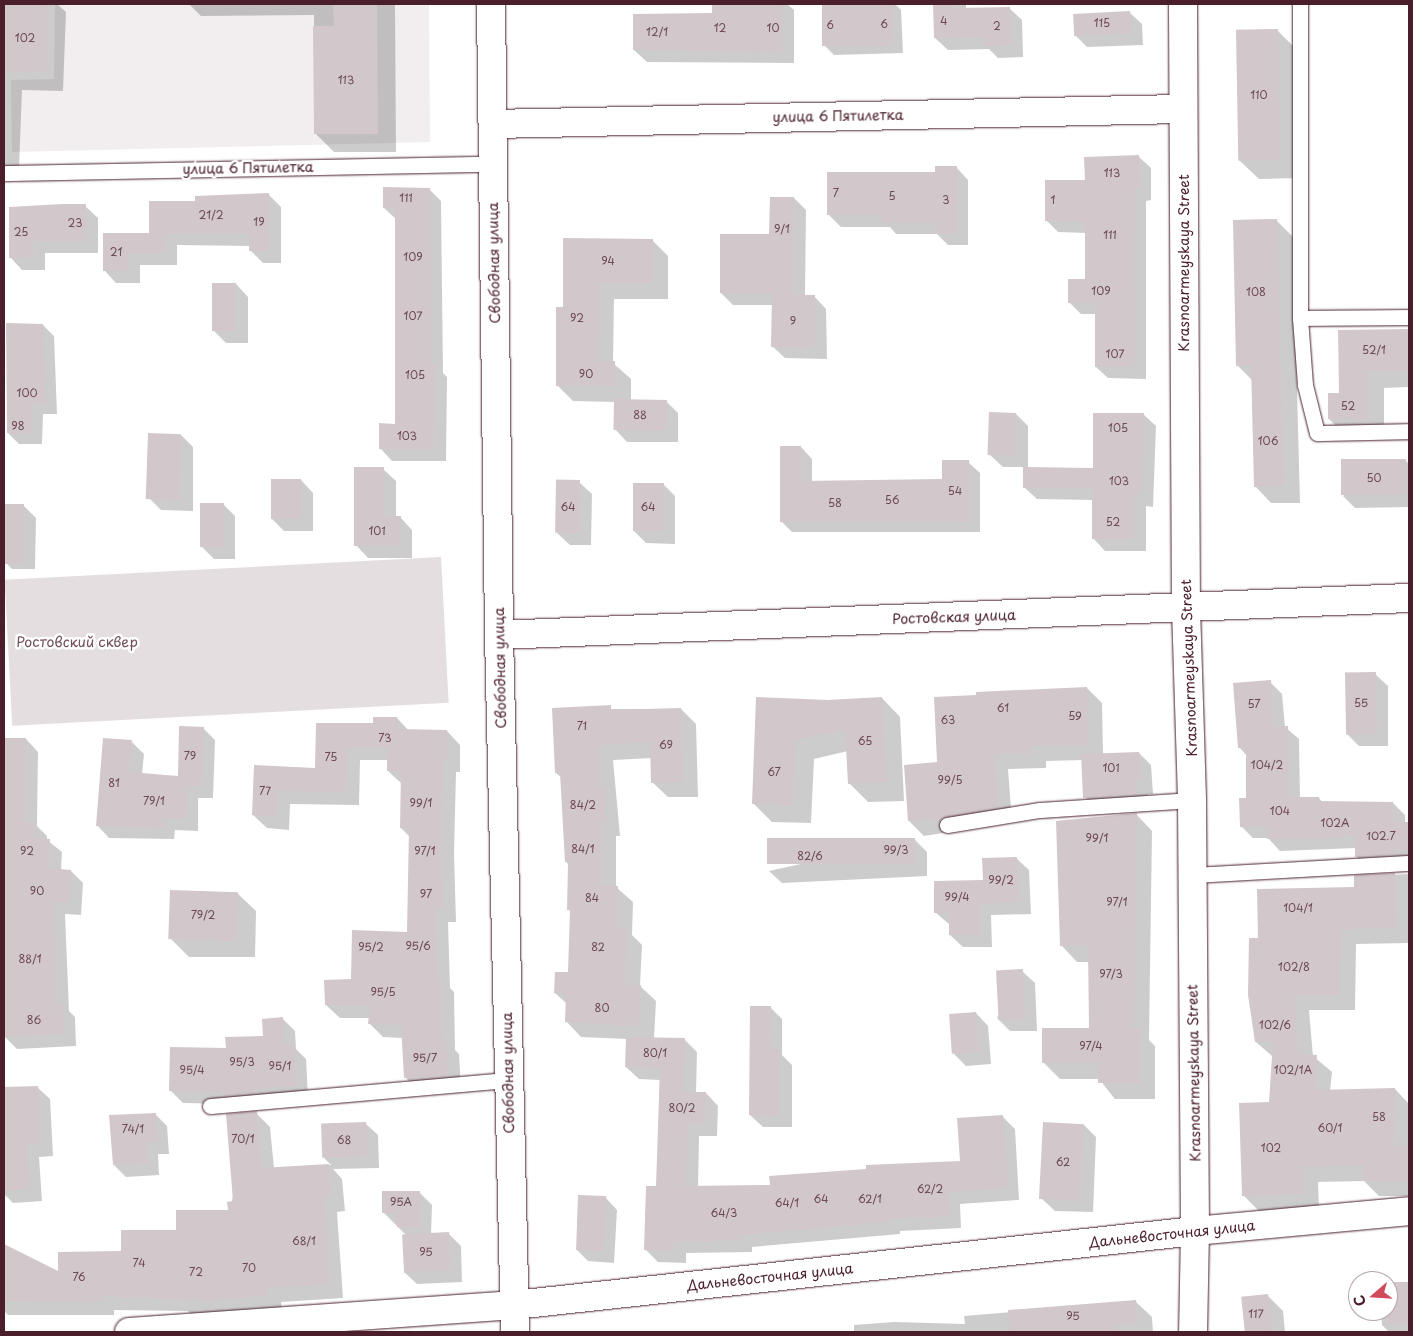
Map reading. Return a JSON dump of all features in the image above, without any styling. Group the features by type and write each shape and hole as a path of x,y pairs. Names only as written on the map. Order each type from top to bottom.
{"street":[{"name":"Свободная улица","path":"491,4 499,635 515,1332"},
{"name":"Krasnoarmeyskaya Street","path":"1183,4 1182,109 1186,608 1192,800 1195,1231 1193,1332"},
{"name":"улица 6 Пятилетка","path":"493,124 1182,109"},
{"name":"Ростовская улица","path":"499,635 1409,598"},
{"name":"Дальневосточная улица","path":"129,1332 515,1305 1195,1231 1409,1211"}],"lane":[{"path":"1300,4 1300,318 1305,385 1317,433 1409,431"},
{"name":"улица 6 Пятилетка","path":"4,173 493,164"},
{"path":"1300,318 1409,317"},
{"path":"947,825 1040,810 1192,800"},
{"path":"1192,875 1409,863"},
{"path":"210,1106 508,1080"}],"shaded area":[{"path":"55,4 429,4 430,142 12,152 11,80 54,79"}],"green space":[{"name":"Ростовский сквер","path":"441,557 449,703 12,726 5,580"}],"building":[{"path":"4,4 47,4 47,72 4,72"},
{"path":"333,4 377,4 378,134 314,134 313,26 334,26"},
{"path":"712,4 782,4 782,52 633,50 633,14 712,13"},
{"path":"822,4 893,4 893,46 822,46"},
{"path":"933,4 954,4 954,8 1010,7 1011,45 984,46 984,37 934,38"},
{"path":"1130,11 1131,33 1074,36 1073,14"},
{"path":"1278,29 1280,160 1238,161 1236,30"},
{"path":"1139,155 1140,189 1135,189 1135,367 1095,367 1095,303 1068,303 1068,279 1085,279 1085,222 1045,221 1045,180 1085,180 1084,157"},
{"path":"935,166 957,166 957,233 935,233 935,223 882,222 882,215 827,215 827,172 935,172"},
{"path":"383,187 430,188 431,363 435,363 434,449 379,449 379,423 395,424 395,208 383,208"},
{"path":"269,193 269,251 249,251 249,234 165,234 165,253 128,253 128,271 103,271 103,233 149,233 149,201 195,201 195,196"},
{"path":"770,197 794,197 794,295 815,295 815,347 771,347 772,294 720,293 720,234 769,234"},
{"path":"86,204 86,241 34,241 33,258 9,258 9,207"},
{"path":"1277,219 1284,486 1254,487 1251,365 1236,366 1233,220"},
{"path":"563,238 653,239 653,283 599,283 598,361 615,361 615,386 556,386 556,307 563,307"},
{"path":"212,283 236,283 236,331 212,331"},
{"path":"6,323 43,324 46,404 32,404 32,433 7,433"},
{"path":"1409,329 1409,371 1368,371 1367,420 1328,419 1328,393 1339,393 1338,330"},
{"path":"614,399 667,400 666,431 613,430"},
{"path":"989,412 1016,413 1014,456 987,455"},
{"path":"1093,413 1144,413 1141,495 1134,495 1134,539 1092,539 1092,488 1023,488 1023,467 1093,468"},
{"path":"148,433 181,434 179,500 146,499"},
{"path":"780,446 801,446 801,481 942,479 942,460 969,460 969,522 780,522"},
{"path":"1341,459 1406,459 1406,495 1341,495"},
{"path":"354,467 384,467 384,516 401,516 400,546 354,546"},
{"path":"271,479 301,479 301,519 271,519"},
{"path":"556,480 580,480 579,533 555,533"},
{"path":"633,483 664,483 664,531 633,531"},
{"path":"200,503 224,503 224,547 200,547"},
{"path":"4,504 24,504 24,564 4,564"},
{"path":"1376,672 1377,734 1346,735 1345,673"},
{"path":"1271,680 1274,727 1288,726 1289,797 1319,797 1319,801 1393,802 1393,822 1408,822 1408,850 1395,850 1395,854 1355,857 1355,834 1331,839 1267,839 1267,826 1240,827 1239,798 1246,798 1246,747 1238,748 1233,683"},
{"path":"1087,687 1089,745 1031,746 1031,753 994,754 998,807 940,819 908,821 904,765 937,762 934,697 976,695 976,692"},
{"path":"756,697 828,700 882,697 886,782 848,784 845,729 796,740 793,805 752,804"},
{"path":"611,705 611,710 681,708 683,782 651,783 650,742 598,745 600,786 605,786 606,822 601,822 601,885 618,886 617,928 627,929 625,984 641,985 639,1026 565,1022 566,994 554,993 555,972 568,972 570,910 567,910 568,862 565,862 560,773 555,773 552,708"},
{"path":"373,717 397,717 398,729 447,730 447,759 443,759 441,840 443,909 435,909 437,977 441,977 442,1039 446,1039 448,1075 404,1078 401,1025 368,1024 370,1005 325,1005 324,980 351,979 352,930 407,932 409,828 400,828 401,771 387,771 387,747 347,747 346,792 277,791 276,817 252,815 254,765 315,768 316,723 373,723"},
{"path":"179,726 204,727 202,786 187,786 186,819 163,818 163,828 96,826 103,738 132,740 129,772 178,776"},
{"path":"4,738 26,738 25,822 35,822 34,838 50,839 49,868 71,870 69,903 53,902 57,1004 63,1004 64,1034 4,1037"},
{"path":"1139,752 1141,782 1136,782 1136,794 1083,798 1081,754"},
{"path":"1137,813 1134,1028 1140,1028 1139,1083 1098,1083 1098,1063 1042,1063 1042,1028 1089,1028 1088,946 1060,946 1056,821"},
{"path":"767,838 915,838 915,864 767,864"},
{"path":"1017,857 1019,902 980,904 980,935 949,935 949,913 934,913 934,881 983,880 982,858"},
{"path":"1395,873 1396,928 1341,929 1340,995 1294,995 1299,1054 1317,1055 1315,1090 1395,1088 1394,1146 1409,1146 1409,1182 1363,1181 1363,1165 1303,1167 1304,1194 1242,1196 1239,1103 1269,1102 1273,1041 1255,1042 1248,995 1249,938 1258,938 1257,889 1354,887 1354,875"},
{"path":"170,890 238,892 236,941 168,939"},
{"path":"1023,969 1026,1019 999,1020 996,970"},
{"path":"750,1006 771,1006 770,1046 780,1051 780,1116 749,1115"},
{"path":"976,1012 979,1052 952,1054 949,1014"},
{"path":"283,1017 285,1046 294,1045 297,1086 255,1089 255,1093 224,1095 224,1092 169,1091 170,1047 226,1048 225,1037 263,1036 262,1019"},
{"path":"626,1037 685,1038 684,1092 706,1092 705,1124 688,1124 685,1186 770,1185 769,1176 866,1169 866,1165 960,1161 957,1118 1003,1115 1008,1188 948,1192 950,1216 888,1219 888,1222 740,1235 740,1240 674,1242 674,1251 644,1250 646,1186 656,1186 660,1068 625,1067"},
{"path":"38,1086 41,1144 27,1145 30,1189 4,1191 4,1087"},
{"path":"257,1111 261,1168 329,1164 331,1198 324,1198 330,1284 267,1288 268,1295 215,1301 100,1296 101,1302 4,1301 4,1244 58,1271 58,1252 121,1251 121,1230 176,1230 176,1210 228,1210 227,1202 233,1201 226,1114"},
{"path":"156,1113 157,1142 146,1142 147,1163 113,1165 109,1115"},
{"path":"366,1122 367,1156 322,1158 321,1124"},
{"path":"1043,1122 1084,1124 1080,1201 1039,1199"},
{"path":"382,1191 420,1191 419,1227 397,1227 397,1213 382,1213"},
{"path":"578,1195 606,1196 604,1251 576,1250"},
{"path":"449,1232 451,1270 404,1272 402,1234"},
{"path":"1398,1282 1409,1282 1409,1324 1388,1324 1388,1321 1398,1321"},
{"path":"1268,1294 1272,1332 1245,1332 1241,1297"},
{"path":"1136,1300 1138,1323 1116,1324 1116,1332 1010,1332 1008,1310"}]}
